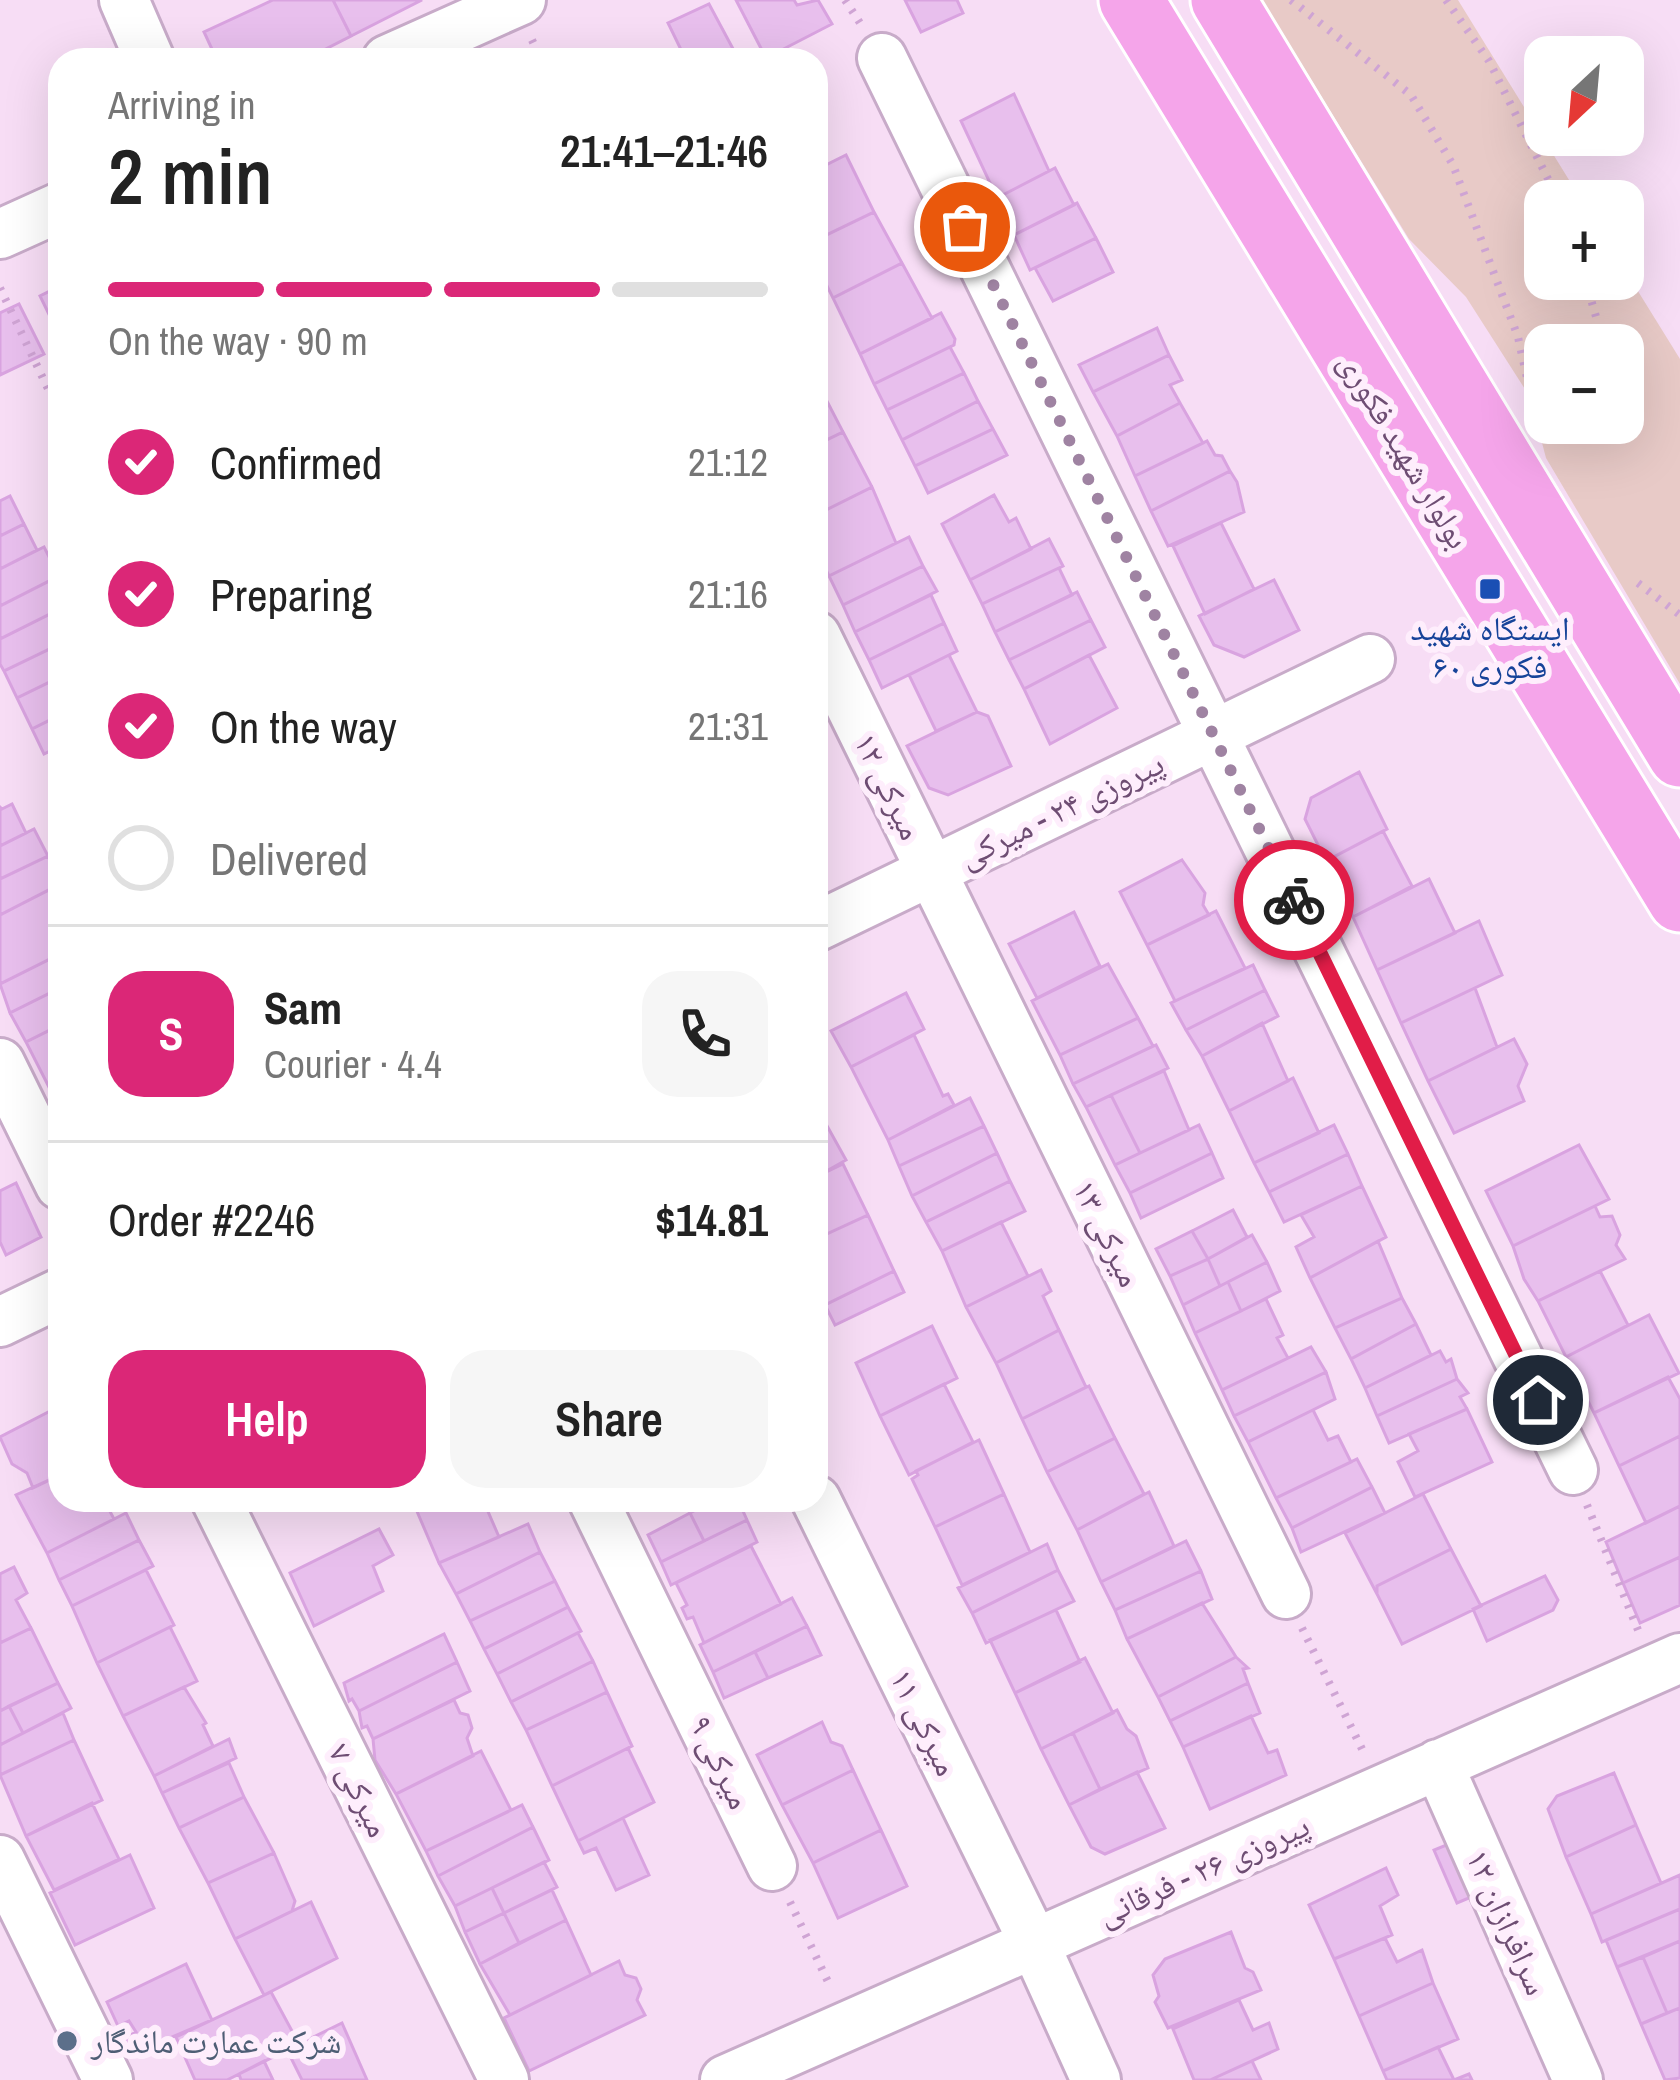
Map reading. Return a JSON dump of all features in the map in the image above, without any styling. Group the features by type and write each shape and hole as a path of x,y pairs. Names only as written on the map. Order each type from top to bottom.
{"main road":[{"name":"بولوار شهید فکوری","path":"1131,0 1680,900"},
{"path":"1223,0 1680,755"}],"street":[{"path":"124,0 145,48"},
{"path":"414,48 521,0"},
{"path":"882,58 1573,1470"},
{"path":"0,234 48,212"},
{"name":"پیروزی ۲۴ - میرکی","path":"828,921 1370,659"},
{"name":"میرکی ۱۲","path":"828,661 931,872"},
{"name":"میرکی ۱۳","path":"931,872 1286,1594"},
{"path":"0,1063 48,1161"},
{"path":"0,1322 48,1299"},
{"name":"میرکی ۷","path":"222,1512 504,2080"},
{"name":"میرکی ۹","path":"599,1512 772,1866"},
{"name":"میرکی ۱۱","path":"822,1512 1034,1943 1096,2080"},
{"name":"پیروزی ۲۶ - فرقانی","path":"725,2080 1667,1663"},
{"name":"سرافرازان ۱۲","path":"1438,1764 1578,2080"},
{"path":"0,1860 108,2080"}],"path":[{"path":"1291,0 1411,95 1454,165 1524,363"},
{"path":"1446,0 1489,62 1548,180"},
{"path":"0,288 48,389"},
{"path":"1625,573 1680,615"},
{"path":"1573,1470 1667,1663"},
{"path":"1286,1594 1382,1790"},
{"path":"772,1866 850,2025"}],"shaded area":[{"path":"0,0 1680,0 1680,2080 0,2080"},
{"path":"1262,0 1458,0 1524,107 1524,156 1554,156 1569,180 1524,180 1524,300 1643,300 1680,359 1680,684 1546,458 1542,444 1644,444 1644,324 1524,324 1524,388 1466,297 1409,239"}],"building":[{"path":"273,0 333,0 351,36 328,48 211,48 204,32"},
{"path":"333,0 422,0 351,36"},
{"path":"736,0 794,0 797,5 818,0 832,24 785,48 761,48"},
{"path":"905,0 957,0 963,13 921,32"},
{"path":"709,4 733,48 680,48 668,23"},
{"path":"1014,94 1049,171 997,198 961,121"},
{"path":"846,155 874,212 828,234 828,164"},
{"path":"1055,168 1074,205 1014,235 997,198"},
{"path":"1077,203 1096,238 1030,270 1014,235"},
{"path":"874,212 902,263 833,298 828,288 828,234"},
{"path":"1096,238 1113,272 1053,301 1035,268"},
{"path":"902,263 932,318 860,354 833,298"},
{"path":"19,304 44,354 0,375 0,313"},
{"path":"941,313 954,345 874,384 860,354"},
{"path":"1157,328 1169,355 1093,392 1079,365"},
{"path":"950,347 964,373 887,410 874,384"},
{"path":"1169,355 1182,380 1170,385 1180,403 1117,436 1093,392"},
{"path":"964,373 978,401 902,440 887,410"},
{"path":"978,401 993,429 915,466 902,440"},
{"path":"828,403 843,432 828,439"},
{"path":"1180,403 1203,443 1135,476 1117,436"},
{"path":"993,429 1007,455 928,493 915,466"},
{"path":"843,432 872,487 828,509 828,439"},
{"path":"1207,441 1230,471 1151,511 1135,476"},
{"path":"1230,471 1244,512 1168,546 1151,511"},
{"path":"872,487 896,543 829,576 828,509"},
{"path":"994,495 1009,522 1016,518 1031,549 970,580 942,524"},
{"path":"10,496 24,524 0,536 0,501"},
{"path":"1221,523 1254,589 1205,614 1173,546"},
{"path":"24,524 37,550 0,569 0,536"},
{"path":"909,537 923,566 843,605 829,576"},
{"path":"1049,539 1063,566 982,604 970,580"},
{"path":"44,547 48,555 48,582 0,606 0,569"},
{"path":"923,566 937,591 855,632 843,605"},
{"path":"1059,568 1072,595 995,632 982,604"},
{"path":"1274,580 1299,630 1244,657 1214,645 1199,616"},
{"path":"48,582 48,615 0,639 0,606"},
{"path":"1077,592 1091,620 1009,660 995,632"},
{"path":"931,595 944,623 869,660 855,632"},
{"path":"48,615 48,650 4,671 0,639"},
{"path":"1091,620 1105,647 1024,689 1009,660"},
{"path":"944,623 957,651 882,688 869,660"},
{"path":"48,650 48,683 17,698 4,671"},
{"path":"949,655 977,712 936,731 909,675"},
{"path":"1089,655 1117,708 1050,744 1024,689"},
{"path":"48,683 48,721 32,729 17,698"},
{"path":"977,712 988,716 1011,766 948,795 929,788 907,746"},
{"path":"48,721 48,752 44,754 32,729"},
{"path":"1359,772 1387,829 1326,861 1305,819 1311,798"},
{"path":"12,804 26,833 0,846 0,807"},
{"path":"34,829 48,856 0,879 0,846"},
{"path":"1383,831 1412,886 1353,917 1326,861"},
{"path":"48,856 48,890 0,915 0,879"},
{"path":"1182,860 1205,893 1203,905 1209,915 1147,945 1120,892"},
{"path":"1429,879 1455,933 1377,970 1353,917"},
{"path":"48,891 48,960 0,984 0,915"},
{"path":"1216,911 1245,968 1175,1001 1147,945"},
{"path":"1074,912 1100,966 1037,998 1009,944"},
{"path":"1479,921 1502,975 1401,1023 1377,970"},
{"path":"48,960 48,994 10,1013 0,984"},
{"path":"1108,964 1138,1018 1060,1055 1032,1001"},
{"path":"1253,965 1265,990 1186,1030 1171,1003"},
{"path":"1475,988 1497,1047 1428,1081 1401,1023"},
{"path":"1265,990 1278,1016 1202,1056 1186,1030"},
{"path":"906,993 924,1029 851,1067 831,1031"},
{"path":"48,994 48,1031 26,1042 10,1013"},
{"path":"1138,1018 1153,1046 1073,1084 1060,1055"},
{"path":"1262,1023 1288,1081 1229,1111 1202,1056"},
{"path":"48,1031 48,1085 26,1042"},
{"path":"914,1035 943,1096 948,1094 954,1105 888,1140 851,1067"},
{"path":"1514,1039 1527,1064 1518,1086 1524,1101 1454,1133 1428,1081"},
{"path":"1156,1045 1168,1068 1086,1107 1073,1084"},
{"path":"1164,1071 1189,1130 1140,1153 1111,1095"},
{"path":"1293,1078 1319,1133 1254,1163 1229,1111"},
{"path":"1111,1095 1140,1153 1115,1165 1086,1107"},
{"path":"970,1098 984,1126 899,1166 888,1140"},
{"path":"1199,1125 1212,1153 1130,1193 1115,1165"},
{"path":"1334,1125 1348,1154 1269,1192 1254,1163"},
{"path":"984,1126 997,1153 912,1196 899,1166"},
{"path":"828,1128 846,1160 828,1170"},
{"path":"1579,1145 1609,1199 1513,1246 1486,1191"},
{"path":"997,1153 1010,1181 926,1222 912,1196"},
{"path":"1212,1153 1223,1178 1141,1218 1130,1193"},
{"path":"1348,1154 1362,1186 1284,1222 1269,1192"},
{"path":"843,1164 868,1215 828,1233 828,1171"},
{"path":"1010,1181 1025,1211 942,1251 926,1222"},
{"path":"16,1183 41,1237 6,1255 0,1242 0,1191"},
{"path":"1362,1186 1386,1237 1310,1278 1296,1247 1314,1237 1301,1215"},
{"path":"1595,1206 1600,1217 1612,1216 1620,1235 1616,1245 1625,1259 1538,1301 1524,1279 1513,1246"},
{"path":"1233,1210 1247,1237 1208,1259 1192,1231"},
{"path":"868,1215 894,1271 828,1304 828,1233"},
{"path":"1001,1222 1028,1276 966,1307 942,1251"},
{"path":"1192,1231 1208,1259 1170,1276 1156,1249"},
{"path":"1252,1235 1267,1262 1220,1286 1208,1259"},
{"path":"1378,1241 1402,1298 1335,1328 1310,1278"},
{"path":"1208,1259 1220,1286 1183,1305 1170,1276"},
{"path":"1267,1262 1280,1291 1241,1311 1228,1282"},
{"path":"1041,1270 1051,1291 1043,1296 1059,1330 996,1363 966,1307"},
{"path":"894,1271 904,1292 835,1325 828,1304"},
{"path":"1600,1271 1628,1325 1566,1357 1538,1301"},
{"path":"1228,1282 1241,1311 1195,1333 1183,1305"},
{"path":"1402,1298 1416,1324 1351,1359 1335,1328"},
{"path":"1266,1299 1288,1358 1222,1390 1195,1333"},
{"path":"1649,1315 1679,1373 1594,1413 1566,1357"},
{"path":"1416,1324 1431,1355 1365,1388 1351,1359"},
{"path":"932,1326 957,1378 880,1416 856,1363"},
{"path":"1059,1330 1086,1387 1022,1419 996,1363"},
{"path":"1311,1347 1326,1372 1234,1416 1222,1390"},
{"path":"1440,1351 1446,1362 1451,1359 1457,1379 1377,1416 1365,1388"},
{"path":"1326,1372 1335,1399 1248,1442 1234,1416"},
{"path":"1668,1377 1680,1399 1680,1436 1619,1466 1594,1413"},
{"path":"1457,1379 1468,1393 1460,1397 1467,1409 1389,1443 1377,1416"},
{"path":"944,1384 973,1442 909,1475 880,1416"},
{"path":"1089,1386 1115,1438 1047,1472 1022,1419"},
{"path":"1467,1409 1492,1462 1415,1497 1398,1462 1418,1451 1409,1434"},
{"path":"1313,1410 1328,1440 1338,1436 1351,1462 1276,1498 1248,1442"},
{"path":"48,1412 48,1481 33,1488 27,1473 12,1464 0,1437"},
{"path":"1680,1436 1680,1506 1646,1523 1619,1466"},
{"path":"1115,1438 1144,1494 1077,1530 1047,1472"},
{"path":"979,1440 1004,1494 935,1527 912,1479 916,1471"},
{"path":"1357,1459 1372,1487 1292,1528 1276,1498"},
{"path":"48,1480 48,1512 110,1512 114,1519 47,1553 16,1495"},
{"path":"1372,1487 1385,1513 1301,1552 1292,1528"},
{"path":"1149,1492 1174,1546 1101,1582 1077,1530"},
{"path":"1004,1494 1030,1552 962,1585 935,1527"},
{"path":"1423,1494 1451,1549 1377,1586 1377,1594 1345,1533"},
{"path":"1680,1506 1680,1557 1623,1583 1606,1542"},
{"path":"417,1512 488,1512 499,1537 439,1563"},
{"path":"743,1512 747,1520 704,1541 690,1513"},
{"path":"126,1513 139,1540 59,1580 47,1553"},
{"path":"690,1513 704,1541 661,1562 648,1535"},
{"path":"747,1520 757,1542 671,1585 661,1562"},
{"path":"528,1524 540,1552 456,1594 439,1563"},
{"path":"379,1529 393,1555 373,1566 383,1591 314,1626 290,1573"},
{"path":"139,1540 153,1566 72,1606 59,1580"},
{"path":"1186,1541 1201,1571 1115,1610 1101,1582"},
{"path":"1047,1544 1058,1570 972,1613 958,1588"},
{"path":"751,1546 781,1604 704,1643 693,1617 687,1619 682,1608 687,1605 676,1583"},
{"path":"1451,1549 1481,1606 1402,1644 1377,1586"},
{"path":"540,1552 555,1581 470,1621 456,1594"},
{"path":"1680,1557 1680,1605 1640,1623 1623,1583"},
{"path":"14,1567 27,1593 16,1600 31,1628 0,1643 0,1574"},
{"path":"146,1570 174,1625 97,1663 72,1606"},
{"path":"1058,1570 1074,1601 986,1643 972,1613"},
{"path":"1201,1571 1212,1599 1127,1639 1115,1610"},
{"path":"1545,1576 1558,1600 1553,1610 1487,1641 1473,1609"},
{"path":"555,1581 568,1607 484,1649 470,1621"},
{"path":"792,1598 807,1626 713,1672 700,1645"},
{"path":"1202,1603 1236,1657 1158,1697 1127,1639"},
{"path":"568,1607 581,1631 497,1674 484,1649"},
{"path":"1056,1610 1080,1662 1015,1693 990,1640"},
{"path":"807,1626 821,1655 768,1678 755,1652"},
{"path":"170,1627 197,1681 123,1716 97,1663"},
{"path":"31,1628 58,1683 0,1711 0,1643"},
{"path":"578,1633 593,1661 511,1702 497,1674"},
{"path":"444,1634 457,1662 359,1711 349,1701 344,1683"},
{"path":"755,1652 768,1678 724,1698 713,1672"},
{"path":"1236,1657 1248,1668 1243,1669 1248,1683 1170,1721 1158,1697"},
{"path":"1085,1658 1113,1713 1041,1749 1015,1693"},
{"path":"593,1661 607,1692 526,1730 511,1702"},
{"path":"457,1662 470,1691 373,1739 367,1726 362,1728 359,1711"},
{"path":"58,1683 71,1708 23,1733 9,1706"},
{"path":"1248,1683 1260,1713 1183,1747 1170,1721"},
{"path":"184,1687 206,1723 213,1746 154,1776 123,1716"},
{"path":"607,1692 632,1746 552,1786 526,1730"},
{"path":"454,1700 460,1713 468,1715 472,1728 467,1738 473,1756 396,1794 375,1760 373,1739"},
{"path":"9,1706 23,1733 0,1745 0,1711"},
{"path":"1117,1710 1136,1736 1148,1768 1100,1789 1073,1733"},
{"path":"63,1713 74,1740 0,1775 0,1745"},
{"path":"1251,1716 1268,1753 1277,1750 1286,1775 1210,1809 1183,1747"},
{"path":"822,1722 831,1742 842,1746 853,1770 782,1805 757,1755"},
{"path":"1073,1733 1100,1789 1069,1805 1041,1749"},
{"path":"229,1739 236,1758 162,1793 154,1776"},
{"path":"74,1740 102,1800 26,1836 0,1775"},
{"path":"628,1748 654,1802 578,1841 552,1786"},
{"path":"481,1751 511,1810 426,1851 396,1794"},
{"path":"229,1763 244,1797 179,1828 162,1793"},
{"path":"853,1770 881,1830 813,1863 782,1805"},
{"path":"1137,1772 1165,1828 1105,1854 1091,1847 1069,1805"},
{"path":"1614,1773 1636,1825 1566,1857 1548,1809 1557,1796"},
{"path":"244,1797 274,1853 208,1883 179,1828"},
{"path":"92,1803 119,1859 54,1890 26,1836"},
{"path":"522,1805 533,1827 438,1876 426,1851"},
{"path":"623,1818 649,1875 616,1890 596,1848 584,1853 578,1841"},
{"path":"1636,1825 1661,1883 1591,1914 1566,1857"},
{"path":"533,1827 549,1860 455,1906 438,1876"},
{"path":"881,1830 907,1886 838,1918 813,1863"},
{"path":"1466,1837 1488,1890 1457,1903 1434,1850"},
{"path":"274,1853 295,1901 292,1911 235,1939 208,1883"},
{"path":"130,1855 154,1908 75,1945 50,1893"},
{"path":"544,1862 557,1887 504,1913 492,1888"},
{"path":"1386,1868 1398,1895 1380,1906 1392,1935 1334,1959 1309,1905"},
{"path":"1680,1875 1680,1909 1602,1942 1591,1914"},
{"path":"492,1888 504,1913 465,1932 455,1906"},
{"path":"552,1890 566,1920 519,1943 504,1913"},
{"path":"311,1902 337,1958 264,1995 235,1939"},
{"path":"1680,1909 1680,1941 1617,1967 1606,1940"},
{"path":"504,1913 519,1943 480,1964 465,1932"},
{"path":"566,1920 591,1975 510,2015 480,1964"},
{"path":"1231,1932 1245,1968 1253,1972 1261,1990 1168,2028 1155,2002 1159,1996 1153,1975 1165,1959"},
{"path":"1385,1938 1397,1962 1422,1950 1433,1983 1359,2016 1334,1959"},
{"path":"1680,1941 1680,2008 1667,2013 1643,1957"},
{"path":"1643,1957 1667,2013 1641,2024 1617,1967"},
{"path":"619,1961 625,1975 636,1978 641,1989 637,2000 645,2015 529,2071 504,2018"},
{"path":"186,1964 212,2020 132,2054 125,2038 136,2032 129,2021 118,2026 107,2002"},
{"path":"1433,1983 1458,2039 1383,2071 1359,2016"},
{"path":"271,1992 299,2044 227,2080 195,2080 176,2037"},
{"path":"1239,2000 1253,2030 1269,2023 1278,2049 1210,2080 1194,2080 1173,2029"},
{"path":"1680,2008 1680,2078 1665,2080 1641,2024"},
{"path":"342,2023 367,2080 302,2080 287,2050"},
{"path":"1438,2047 1454,2080 1387,2080 1383,2071"},
{"path":"264,2061 273,2080 241,2080 239,2074"},
{"path":"1252,2061 1261,2080 1210,2080 1234,2069"}],"way so far":[{"path":"965,227 1294,900"}],"place":[{"name":"ایستگاه شهید فکوری ۶۰","path":"1490,589"},
{"name":"شرکت عمارت ماندگار","path":"67,2041"}],"route":[{"path":"1294,900 1538,1400"}]}
